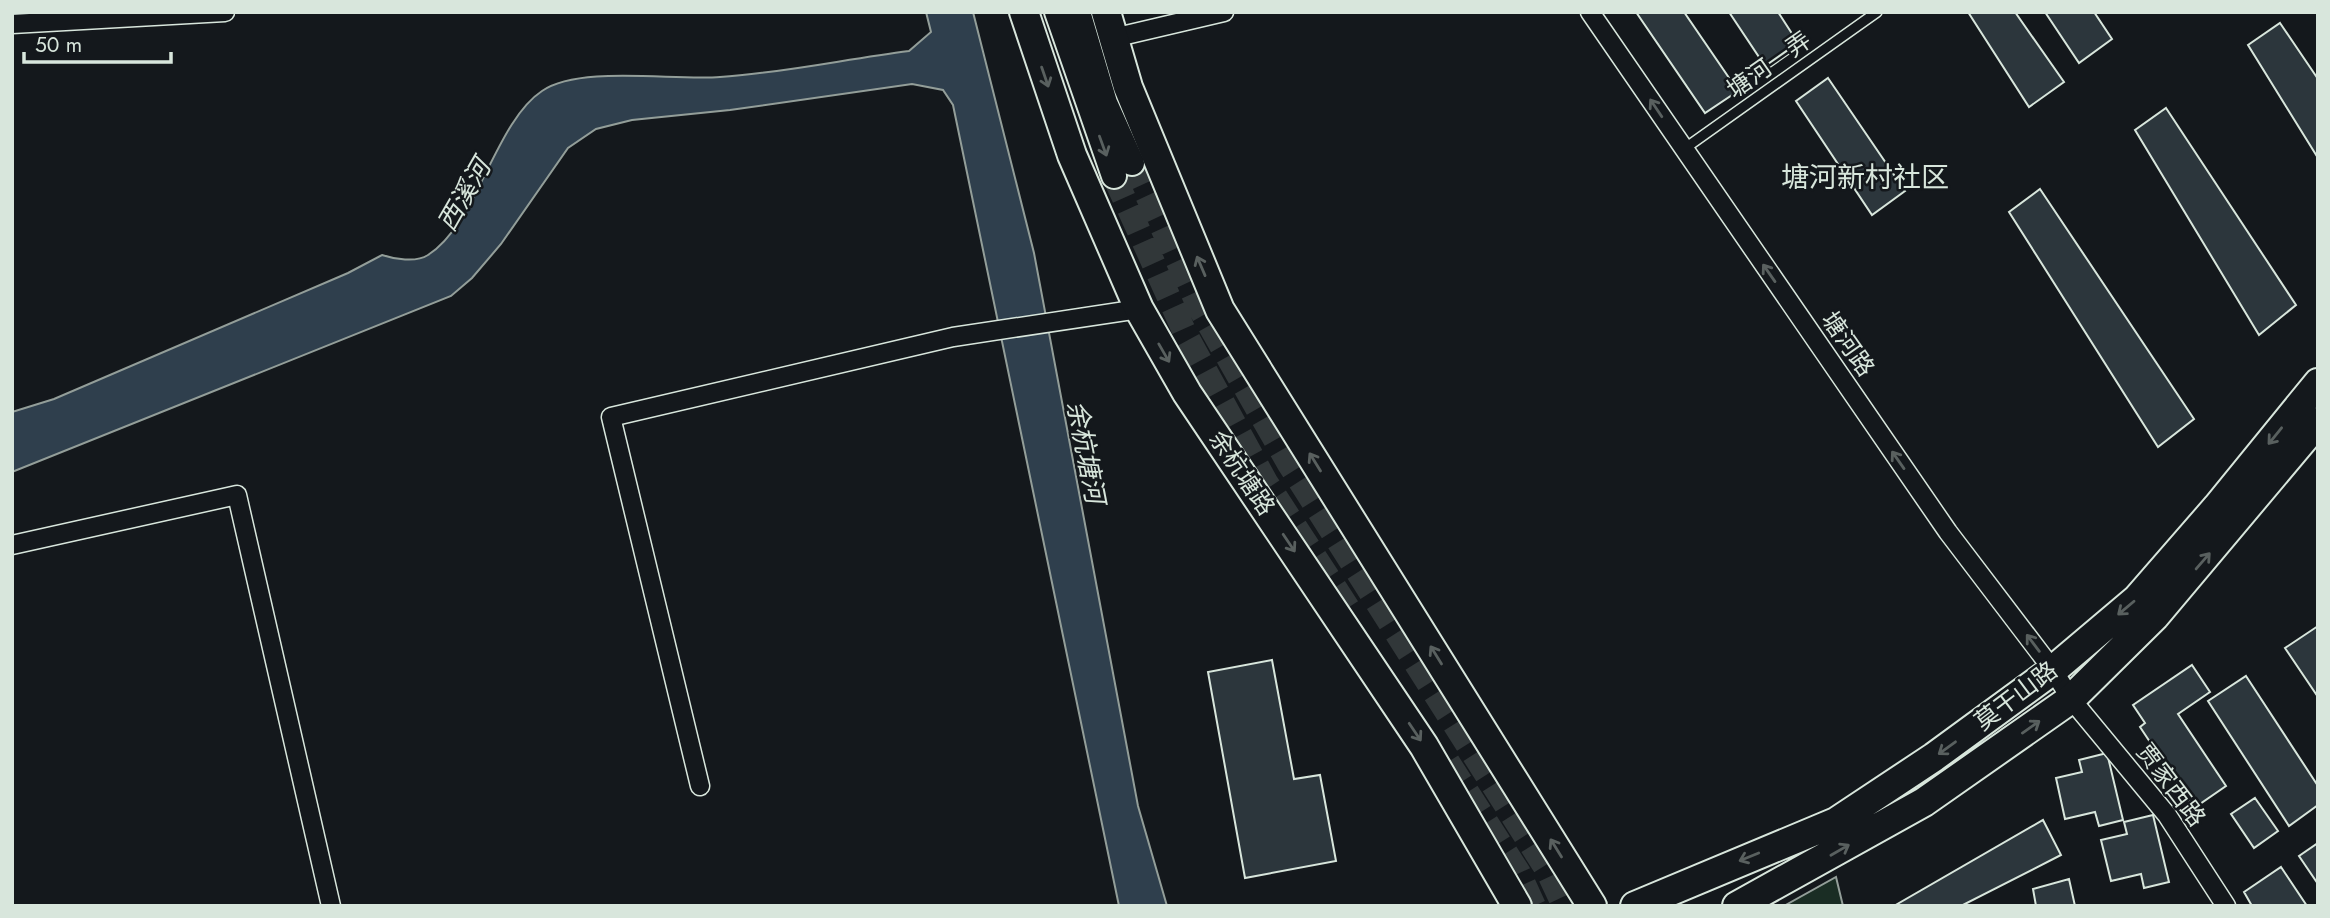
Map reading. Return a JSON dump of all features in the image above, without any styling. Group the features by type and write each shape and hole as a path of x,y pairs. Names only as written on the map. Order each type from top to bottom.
{"main road":[{"name":"余杭塘路","path":"1024,12 1072,155 1139,309 1187,393 1424,746 1517,906"},
{"path":"1056,12 1123,169 1078,12"},
{"path":"1109,25 1128,87 1220,310 1592,906"},
{"name":"莫干山路","path":"1635,906 1836,822 1934,757 2053,670 2137,599 2318,383"},
{"name":"莫干山路","path":"1737,906 1924,802 2071,699 2155,616 2318,422"}],"street":[{"path":"12,24 225,12"},
{"path":"1109,25 1224,12"},
{"name":"塘河路","path":"1590,12 1948,532 2053,670 2071,699"},
{"path":"700,786 611,417 984,331 1139,309"},
{"path":"12,544 237,495 331,906"},
{"name":"贾家西路","path":"2071,699 2167,815 2225,906"}],"lane":[{"name":"塘河一弄","path":"1684,149 1877,12"}],"green space":[{"path":"1836,877 1843,906 1784,906"}],"water":[{"path":"926,12 973,12 1034,253 1138,806 1167,906 1119,906 953,105 943,90 912,84 730,110 632,120 596,129 568,148 501,244 472,278 451,296 12,472 12,412 54,399 348,273 382,255 411,260 428,255 460,221 511,125 542,91 579,78 701,78 744,75 909,51 931,32"}],"building":[{"path":"1636,12 1684,12 1738,91 1705,113"},
{"path":"1729,12 1778,12 1800,46 1767,69"},
{"path":"1968,12 2015,12 2064,82 2029,107"},
{"path":"2045,12 2094,12 2112,39 2079,63"},
{"path":"2280,23 2318,79 2318,158 2248,45"},
{"path":"1828,78 1905,191 1872,215 1796,101"},
{"path":"2166,108 2296,305 2259,335 2135,130"},
{"path":"2040,189 2194,419 2158,447 2009,212"},
{"path":"2318,626 2318,697 2285,648"},
{"path":"1272,660 1294,779 1320,775 1336,861 1245,878 1208,672"},
{"path":"2192,665 2210,692 2178,714 2226,786 2194,808 2140,727 2145,723 2133,705"},
{"path":"2246,676 2318,786 2318,805 2289,826 2208,701"},
{"path":"2107,753 2123,820 2099,826 2095,812 2065,819 2056,778 2082,772 2079,760"},
{"path":"2255,798 2278,831 2254,848 2231,814"},
{"path":"2153,815 2169,882 2144,888 2141,874 2111,881 2101,840 2127,834 2124,822"},
{"path":"2043,820 2061,855 1961,906 1894,906"},
{"path":"2318,843 2318,884 2299,856"},
{"path":"2281,867 2307,906 2252,906 2244,892"},
{"path":"2069,879 2075,906 2036,906 2033,889"}],"tunnel":[{"path":"1132,163 1199,307 1289,464 1547,870 1564,906"},
{"path":"1114,176 1185,333 1266,482 1354,617"},
{"path":"1448,762 1519,873 1534,906"}],"district":[{"name":"塘河新村社区","path":"1865,177"}],"water label":[{"name":"西溪河","path":"464,195"},
{"name":"余杭塘河","path":"1086,452"}]}
